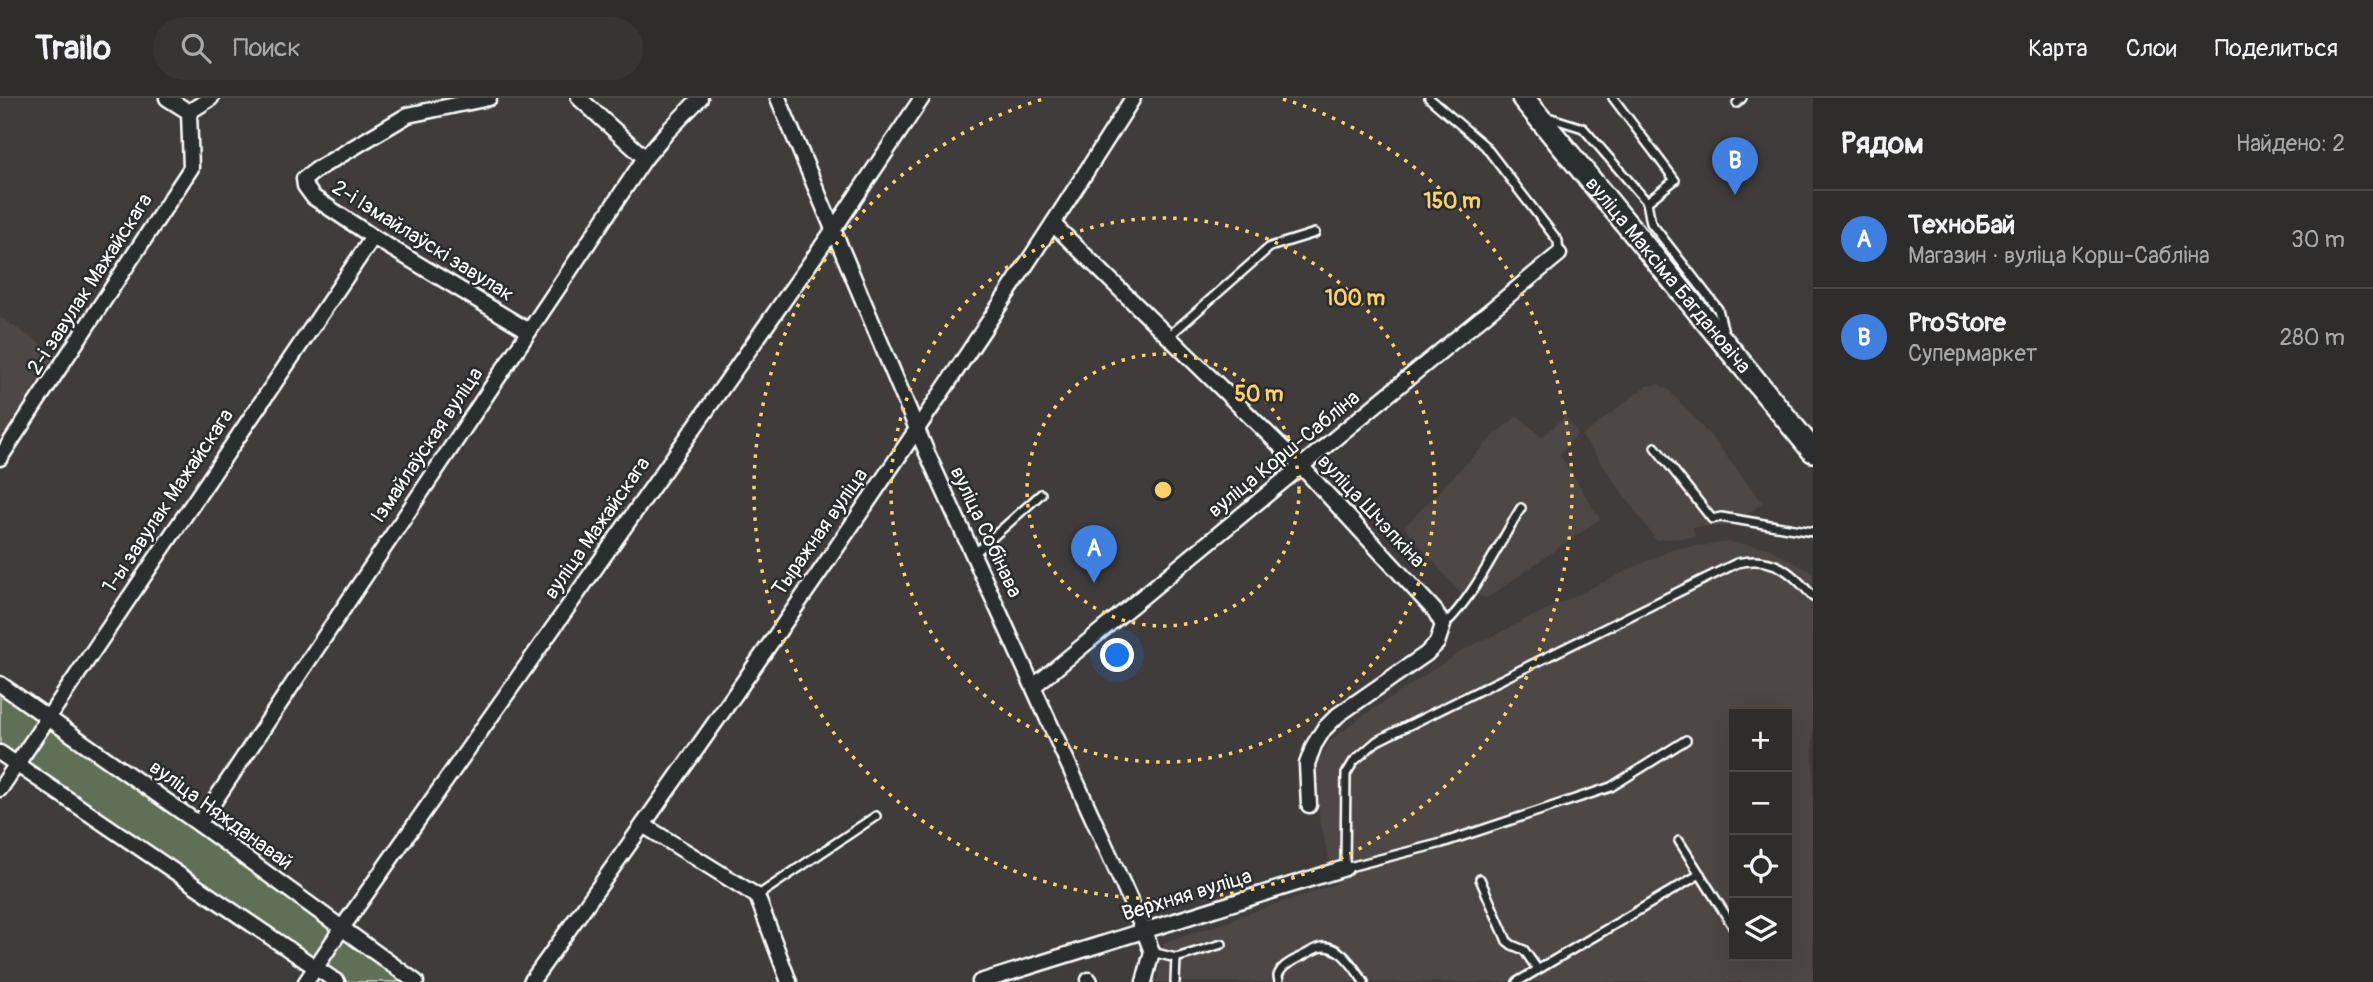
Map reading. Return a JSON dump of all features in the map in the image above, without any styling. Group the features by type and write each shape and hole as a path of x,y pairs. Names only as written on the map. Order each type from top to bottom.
{"main road":[{"name":"вуліца Максіма Багдановіча","path":"1530,106 1813,452"}],"street":[{"path":"167,98 189,112 211,98"},
{"name":"2-і Ізмайлаўскі завулак","path":"489,98 408,115 319,168 304,179 305,186 313,197 373,237 529,331"},
{"path":"579,98 645,158"},
{"name":"Ізмайлаўская вуліца","path":"199,824 645,158 700,98"},
{"name":"вуліца Собінава","path":"778,98 917,429 1152,952"},
{"name":"вуліца Мажайскага","path":"306,982 834,229 922,98"},
{"name":"Тыражная вуліца","path":"531,982 917,429 1133,98"},
{"name":"2-і завулак Мажайскага","path":"0,458 191,168 189,112"},
{"name":"вуліца Шчэпкіна","path":"1053,224 1302,467 1435,611 1443,625"},
{"name":"1-ы завулак Мажайскага","path":"0,789 373,237"},
{"name":"вуліца Корш-Сабліна","path":"1034,686 1559,254"},
{"path":"1309,805 1307,764 1324,729 1338,715 1426,654 1437,643 1443,625"},
{"name":"вуліца Няжданавай","path":"0,684 416,982"},
{"path":"0,753 337,982"},
{"path":"643,825 757,896 789,982"},
{"name":"Верхняя вуліца","path":"980,982 1345,868"},
{"path":"1144,982 1152,952"}],"lane":[{"path":"1429,98 1485,146 1558,241 1559,254"},
{"path":"1613,98 1675,180 1647,202"},
{"path":"1530,106 1583,128 1647,202 1651,223 1718,309 1730,350"},
{"path":"1169,337 1270,247 1315,233"},
{"path":"1655,447 1713,519 1721,517 1813,531"},
{"path":"973,555 1041,494"},
{"path":"1443,625 1469,593 1521,508"},
{"path":"1345,868 1346,774 1354,761 1377,741 1737,563 1758,561 1783,568 1798,579 1813,597"},
{"name":"Верхняя вуліца","path":"1345,868 1442,843 1611,787 1686,740"},
{"path":"757,896 876,816"},
{"path":"1679,841 1729,922"},
{"path":"1517,982 1700,874"},
{"path":"1480,878 1507,941 1524,950 1538,970"},
{"path":"1152,952 1176,958 1222,944"},
{"path":"1279,982 1278,976 1284,966 1320,947 1331,947 1351,963 1364,982"},
{"path":"1175,982 1176,958"}],"shaded area":[{"path":"0,317 56,354 0,439"},
{"path":"1658,384 1668,389 1710,435 1763,503 1738,520 1737,526 1693,527 1695,537 1656,540 1582,436 1646,386"},
{"path":"1518,416 1542,437 1565,416 1578,433 1560,455 1600,519 1487,598 1459,592 1404,527 1494,435"},
{"path":"1730,542 1768,548 1813,573 1813,982 1157,982 1164,942 1336,884 1320,825 1316,779 1319,760 1330,741 1361,717 1465,649 1672,549"}],"green space":[{"path":"0,684 416,982 337,982 0,753"}],"place":[{"name":"ProStore","path":"1735,195"},
{"name":"ТехноБай","path":"1094,583"}]}
